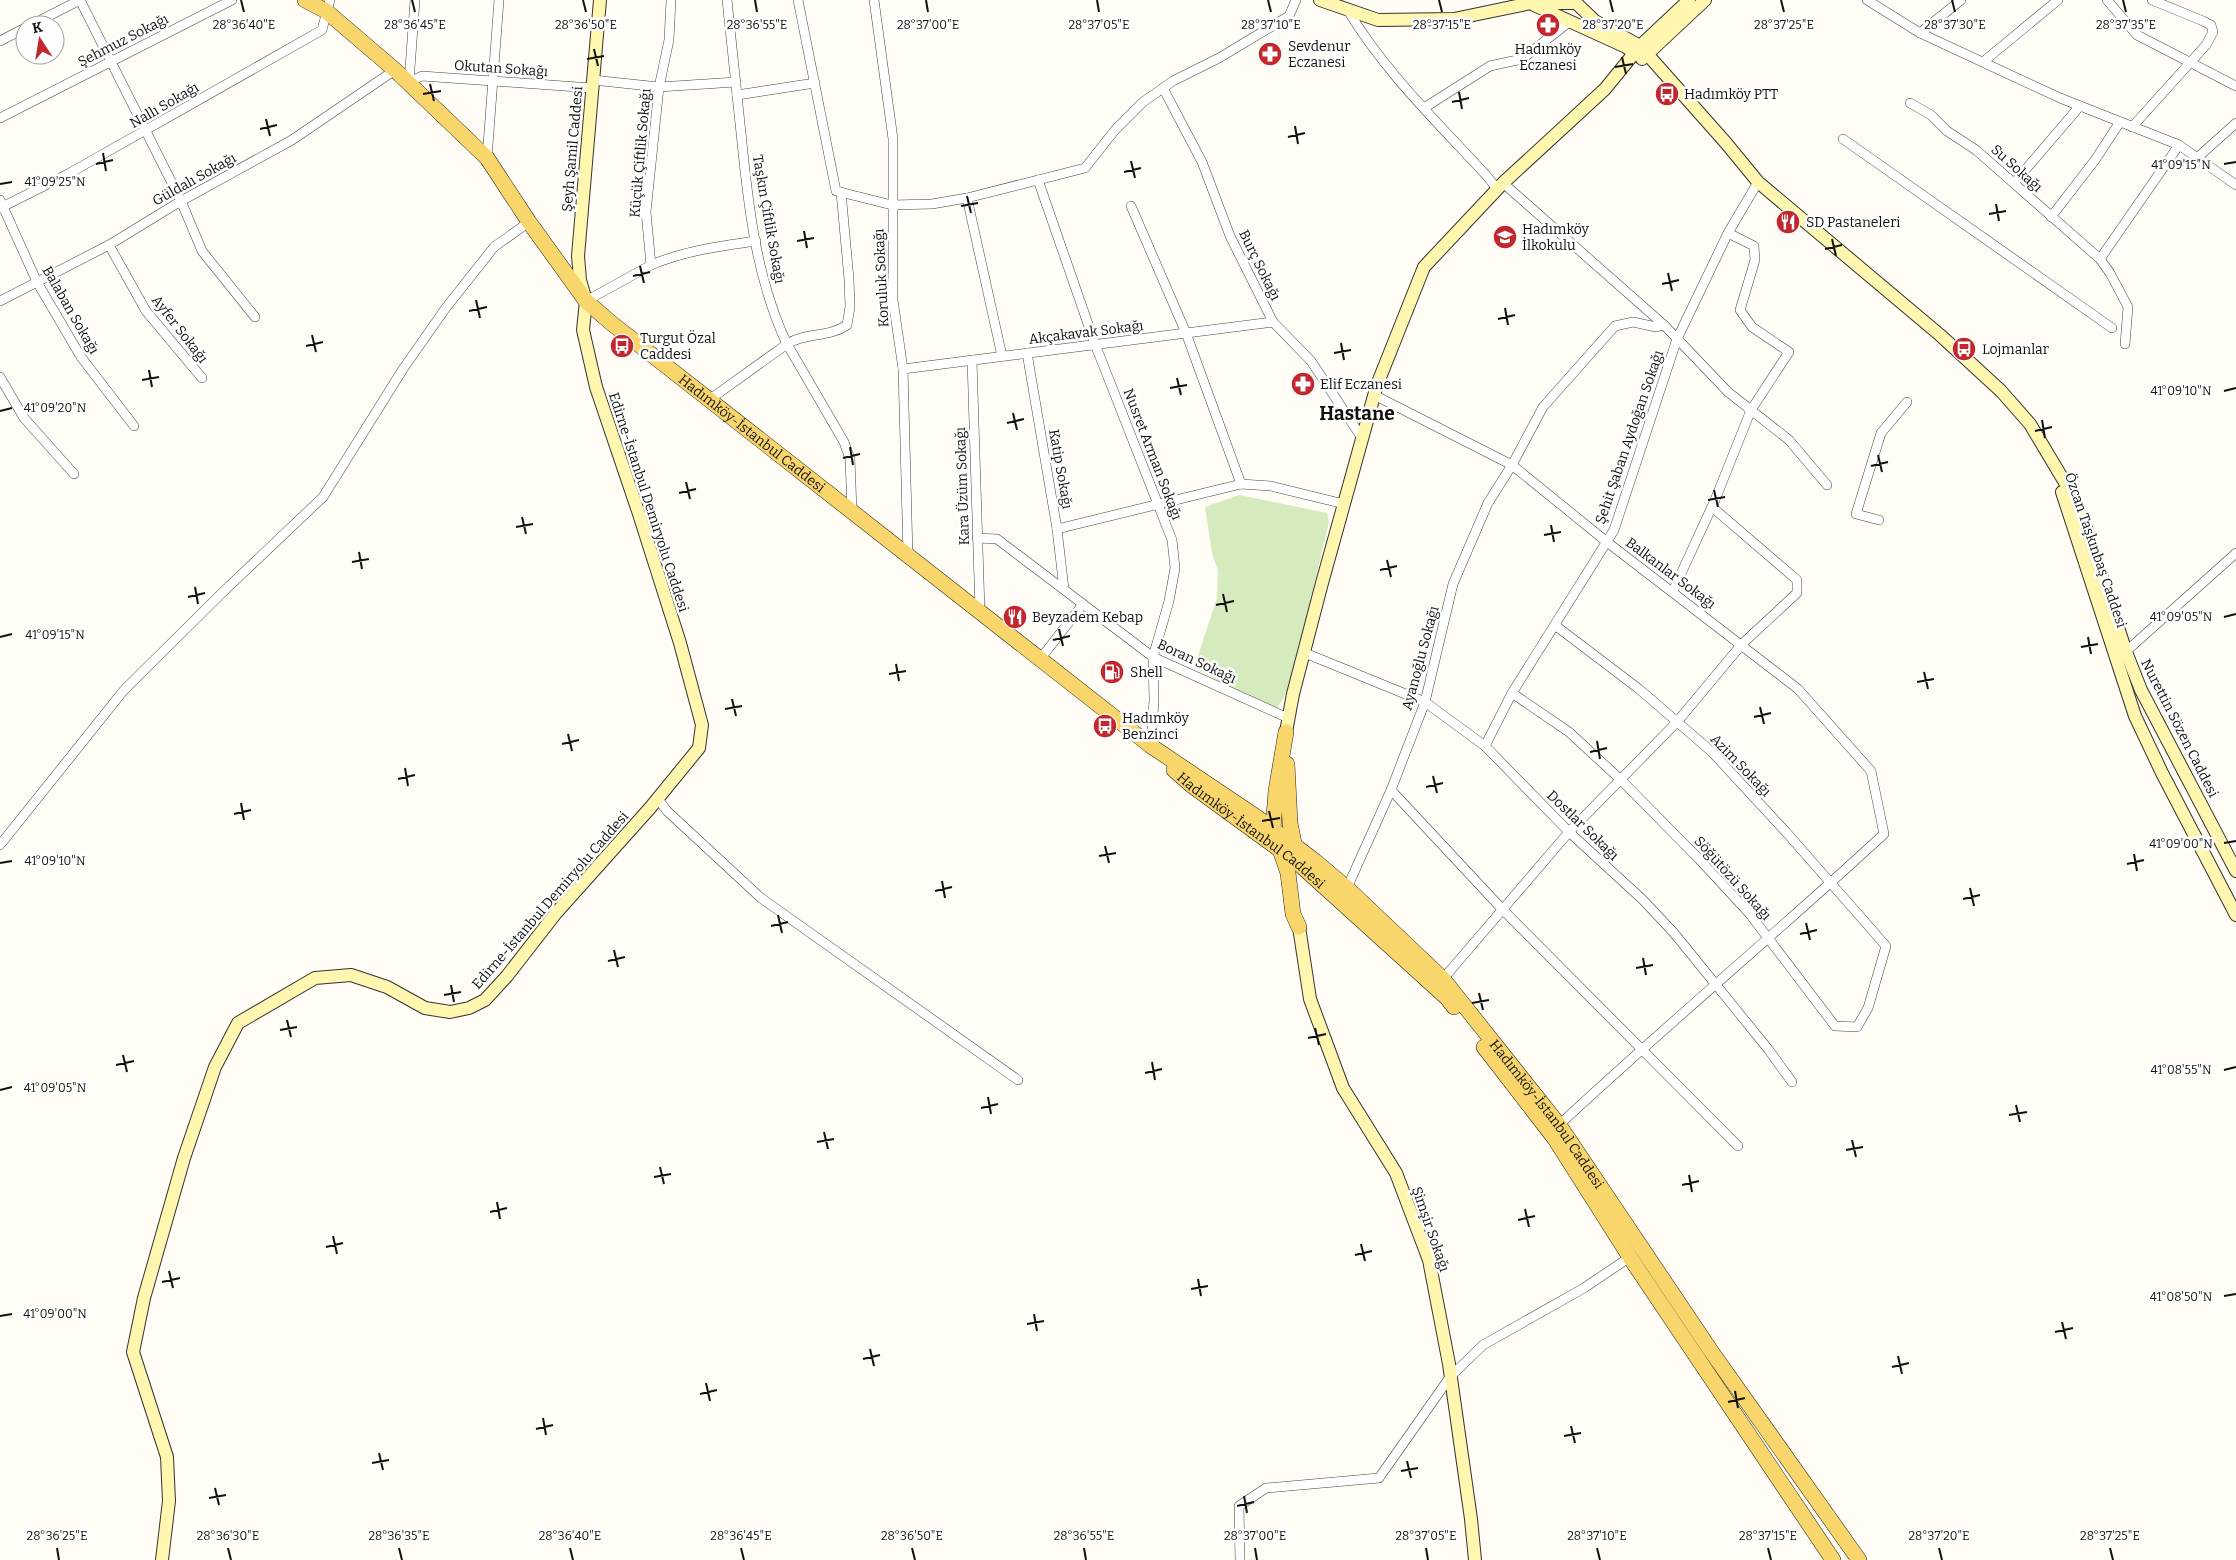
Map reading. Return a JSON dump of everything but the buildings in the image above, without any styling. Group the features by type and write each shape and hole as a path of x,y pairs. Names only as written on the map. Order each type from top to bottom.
{"main road":[{"name":"Hadımköy-İstanbul Caddesi","path":"305,0 328,5 487,158 529,222 586,301 708,400 1041,658 1151,746 1161,751 1294,845 1347,888 1443,979 1559,1125 1711,1351 1859,1560"},
{"path":"1287,725 1276,791 1273,829 1288,873 1293,914 1298,927"},
{"path":"1287,725 1288,795 1300,884 1298,927"},
{"name":"Hadımköy-İstanbul Caddesi","path":"1151,746 1158,756 1190,784 1298,863 1447,998 1555,1139 1630,1257 1833,1560"}],"street":[{"path":"51,15 80,0 181,201 202,251 255,317"},
{"name":"Şehmuz Sokağı","path":"0,118 232,0"},
{"path":"409,82 415,0"},
{"path":"487,158 499,0"},
{"name":"Şeyh Şamil Caddesi","path":"586,301 578,256 600,0"},
{"name":"Küçük Çiftlik Sokağı","path":"651,265 646,212 659,87 669,40 671,0"},
{"name":"Taşkın Çiftlik Sokağı","path":"727,0 746,188 774,317 817,398 840,434 850,459 852,511"},
{"path":"798,0 836,191 892,205 932,204 967,198 1085,168 1143,102 1163,88 1289,16 1296,0"},
{"name":"Koruluk Sokağı","path":"874,0 893,139 893,300 902,369 908,555"},
{"path":"1320,0 1378,20 1454,19 1530,1 1576,3 1595,21 1641,53"},
{"path":"1641,53 1705,0"},
{"path":"1920,33 1961,0"},
{"path":"1982,62 2058,0"},
{"path":"2107,0 2137,35 2236,86"},
{"path":"2132,127 2206,45 2213,32 2211,26 2152,0"},
{"path":"1530,1 1569,22 1641,53"},
{"path":"1872,1 1920,33 2079,106 2179,145 2236,185"},
{"path":"1287,725 1374,395 1424,267 1500,186 1605,89 1617,81 1684,2"},
{"name":"Nallı Sokağı","path":"1,205 68,174 322,30 326,22 328,5"},
{"path":"1347,9 1364,36 1397,78 1486,175 1664,325 1728,392 1789,440 1827,485"},
{"path":"1424,108 1490,66 1522,59 1569,22"},
{"path":"0,41 15,33"},
{"name":"Özcan Taşkınbaş Caddesi","path":"1641,53 1726,143 1758,182 1947,341 2020,411 2046,450 2121,656"},
{"name":"Güldalı Sokağı","path":"0,301 109,245 181,201 292,140 395,70"},
{"name":"Okutan Sokağı","path":"409,82 422,76 659,87 736,82"},
{"path":"737,95 815,83"},
{"name":"Burç Sokağı","path":"1163,88 1202,162 1230,236 1273,322 1311,361 1362,438"},
{"name":"Su Sokağı","path":"1910,103 1931,115 1947,131 1976,150 2100,259 2110,273 2128,307 2125,344"},
{"path":"2014,183 2079,106"},
{"path":"2051,217 2095,160 2120,122"},
{"path":"2197,158 2236,123"},
{"path":"1843,139 2112,328"},
{"path":"2100,259 2179,145"},
{"name":"Nusret Arman Sokağı","path":"1038,180 1095,344 1172,540 1175,568 1169,601 1153,657 1154,700 1151,746"},
{"name":"Şehit Şaban Aydoğan Sokağı","path":"1485,746 1512,694 1614,530 1677,339 1728,233 1758,182"},
{"path":"708,400 798,337 828,334 847,325 850,308 841,192"},
{"path":"967,198 1002,356"},
{"name":"Balaban Sokağı","path":"1,205 37,282 81,357 134,426"},
{"path":"1131,206 1186,333 1241,484"},
{"path":"0,845 124,690 323,497 403,370 445,309 494,247 529,222"},
{"path":"1673,591 1712,507 1751,410 1789,352 1752,327 1740,310 1755,260 1754,246 1728,233"},
{"path":"586,301 651,265 669,258 705,249 756,241"},
{"name":"Ayfer Sokağı","path":"109,245 146,310 202,378"},
{"name":"Edirne-İstanbul Demiryolu Caddesi","path":"162,1560 169,1501 167,1457 132,1352 144,1298 184,1158 215,1067 238,1023 315,978 351,975 387,987 425,1008 433,1010 450,1012 469,1008 485,1000 507,976 556,913 658,799 699,748 702,725 680,643 596,387 583,330 586,301"},
{"name":"Akçakavak Sokağı","path":"902,369 1273,322"},
{"name":"Ayanoğlu Sokağı","path":"1347,888 1391,790 1425,702 1453,584 1488,503 1512,465 1543,407 1615,326 1633,322 1656,327 1664,325"},
{"name":"Katip Sokağı","path":"1027,353 1057,528 1064,589"},
{"name":"Kara Üzüm Sokağı","path":"972,360 980,611"},
{"path":"0,377 24,418 74,474"},
{"name":"Balkanlar Sokağı","path":"1374,395 1512,465 1607,542 1742,644 1798,689 1871,770 1884,834 1831,884"},
{"path":"1879,520 1856,514 1881,433 1907,402"},
{"path":"1057,528 1241,484 1271,486 1344,504"},
{"path":"1443,979 1569,832 1677,722 1742,644 1797,593 1796,580 1712,507"},
{"name":"Boran Sokağı","path":"977,538 997,538 1153,657 1287,725"},
{"path":"2121,656 2236,553"},
{"path":"1041,658 1083,604"},
{"name":"Azim Sokağı","path":"1556,626 1639,689 1732,772 1886,946"},
{"name":"Dostlar Sokağı","path":"1305,653 1425,702 1485,746 1569,832 1643,900 1674,933 1768,1049 1792,1082"},
{"name":"Nurettin Sözen Caddesi","path":"2121,656 2141,690 2236,871"},
{"name":"Nurettin Sözen Caddesi","path":"2121,656 2135,716 2154,757 2236,915"},
{"name":"Söğütözü Sokağı","path":"1512,694 1569,732 1621,780 1699,859 1769,938 1835,1026 1857,1027 1868,1008 1886,946"},
{"path":"1391,790 1502,909 1738,1146"},
{"path":"658,799 667,811 761,898 1018,1080"},
{"path":"1559,1125 1642,1048 1716,987 1831,884"},
{"name":"Şimşir Sokağı","path":"1298,927 1310,999 1344,1088 1396,1173 1429,1260 1450,1377 1471,1519 1475,1560"},
{"path":"1240,1560 1239,1506 1266,1488 1379,1478 1450,1377 1483,1345 1584,1288 1630,1257"}],"green space":[{"path":"1239,495 1327,513 1329,522 1290,686 1276,711 1194,668 1217,598 1218,571 1212,553 1205,507"}],"place":[{"name":"Hadımköy Eczanesi","path":"1548,25"},
{"name":"Sevdenur Eczanesi","path":"1270,54"},
{"name":"Hadımköy PTT","path":"1667,94"},
{"name":"SD Pastaneleri","path":"1788,222"},
{"name":"Hadımköy İlkokulu","path":"1505,237"},
{"name":"Turgut Özal Caddesi","path":"622,346"},
{"name":"Lojmanlar","path":"1964,349"},
{"name":"Elif Eczanesi","path":"1303,384"},
{"name":"Beyzadem Kebap","path":"1015,617"},
{"name":"Shell","path":"1112,672"},
{"name":"Hadımköy Benzinci","path":"1105,726"}],"district":[{"name":"Hastane","path":"1357,413"}]}
